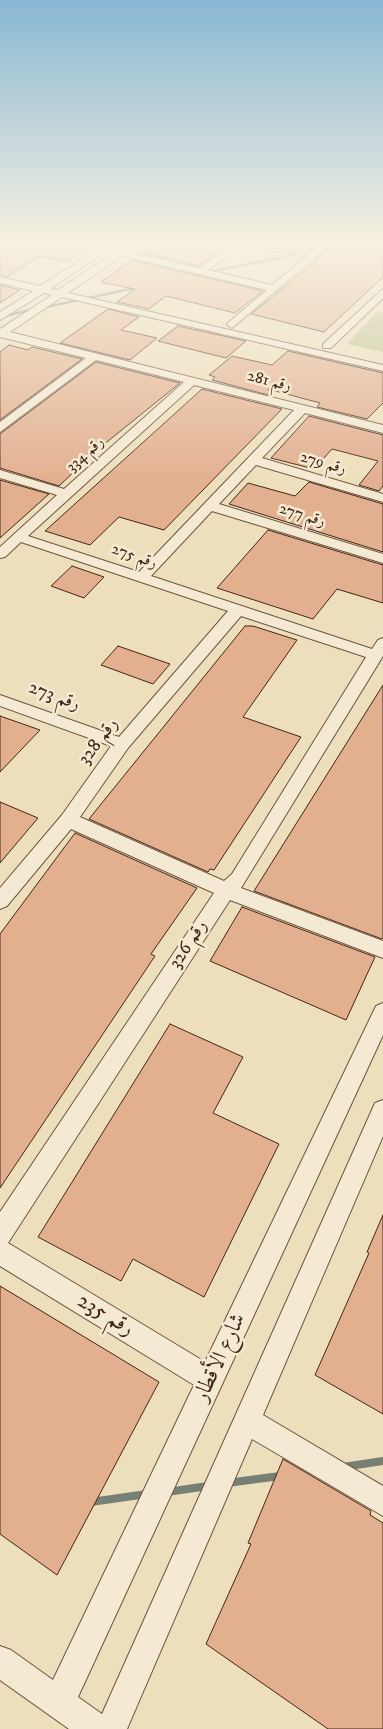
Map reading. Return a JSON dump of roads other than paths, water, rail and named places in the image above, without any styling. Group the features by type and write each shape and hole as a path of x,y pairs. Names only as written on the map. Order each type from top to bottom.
{"street":[{"path":"0,333 13,325"},
{"path":"204,325 383,368"},
{"path":"232,325 383,359"},
{"path":"328,346 350,325"},
{"name":"رقم 281","path":"0,333 378,427"},
{"path":"0,428 95,356"},
{"name":"رقم 334","path":"0,554 193,380"},
{"path":"141,578 303,408"},
{"path":"378,427 383,413"},
{"name":"رقم 279","path":"254,460 383,498"},
{"path":"0,474 66,494"},
{"name":"رقم 277","path":"211,506 383,559"},
{"name":"رقم 275","path":"19,537 237,611 379,649"},
{"name":"رقم 328","path":"0,901 68,820 122,744 237,611"},
{"name":"رقم 326","path":"0,1234 226,890 239,879 379,649"},
{"name":"رقم 273","path":"0,700 122,744"},
{"path":"68,820 226,890 383,950"},
{"name":"شارع الأقطار","path":"58,1704 383,1012"},
{"path":"111,1729 383,1110"},
{"name":"رقم 235","path":"0,1252 211,1380"},
{"path":"247,1421 383,1502"},
{"path":"0,1661 58,1704 96,1729"}],"waterway":[{"path":"343,1467 383,1461"},
{"path":"227,1483 280,1476"},
{"path":"167,1492 208,1486"},
{"path":"91,1502 147,1494"}]}
